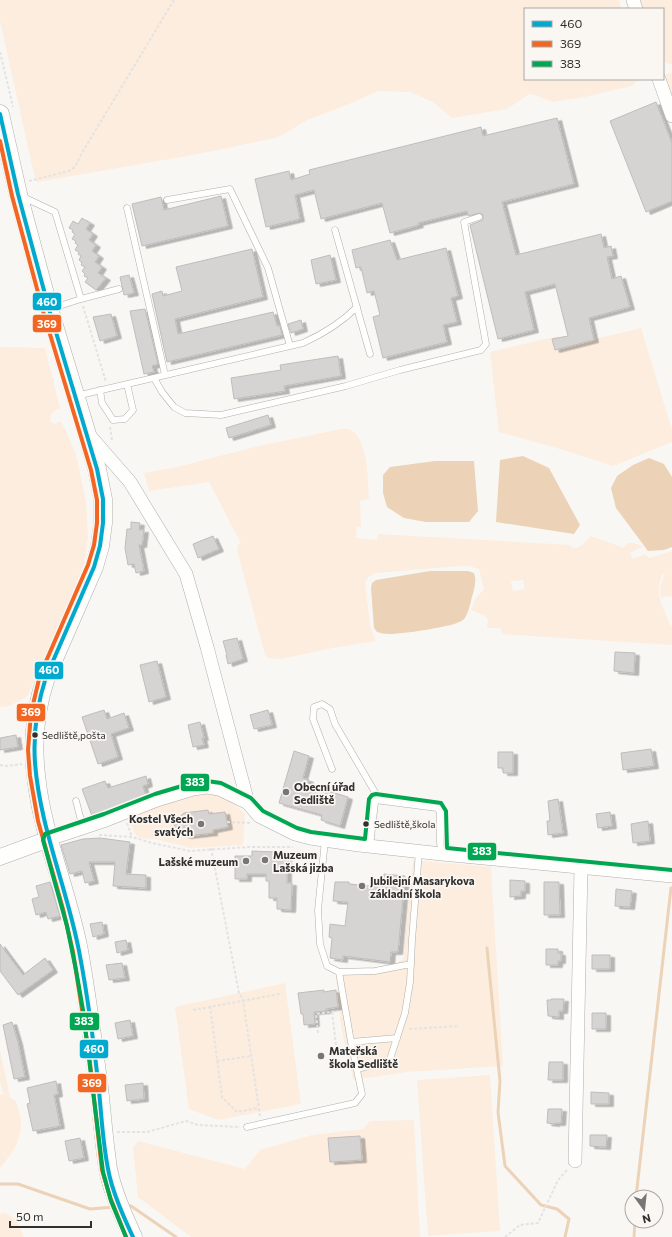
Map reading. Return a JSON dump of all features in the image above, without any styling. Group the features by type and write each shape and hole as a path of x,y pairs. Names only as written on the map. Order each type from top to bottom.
{"main road":[{"path":"0,114 21,189 49,309 97,469 103,499 104,523 94,567 40,693 35,720 35,762 38,787 49,839 72,920 79,951 89,1009 109,1170 119,1206 133,1237"}],"street":[{"path":"659,80 672,116"},
{"path":"86,431 130,482 186,574 248,803"},
{"path":"0,857 49,839 88,831 156,800 193,789 207,787 219,789 248,803 259,816 295,834 325,840 442,854 672,876"},
{"path":"575,1160 581,868"}],"lane":[{"path":"21,189 55,212 81,299"},
{"path":"167,200 230,189 268,268 290,346"},
{"path":"127,208 165,375"},
{"path":"154,378 162,392 174,407 185,413 221,415 346,386 400,370 481,350 486,344 464,222 479,217"},
{"path":"335,230 370,354"},
{"path":"49,309 119,289"},
{"path":"75,396 303,343 323,334 345,319 357,308"},
{"path":"100,390 102,403 113,420 125,419 133,410 127,384"},
{"path":"332,769 313,719 314,707 322,704 330,709 335,724 376,794 370,846"},
{"path":"376,800 437,808 440,812 440,843 442,854"},
{"path":"76,802 88,831"},
{"path":"325,840 318,910 320,944 327,966 339,972 375,971 411,964"},
{"path":"357,1069 390,1059 405,1013 411,964 419,851"},
{"path":"247,1127 355,1103 362,1094 339,972"},
{"path":"351,1042 397,1038"}],"path":[{"path":"21,189 75,168 91,138 174,0"},
{"path":"81,299 108,388"},
{"path":"108,412 112,440 110,445"},
{"path":"0,765 7,766 35,762"},
{"path":"227,822 250,824 259,816"},
{"path":"127,824 155,822"},
{"path":"88,831 132,837 190,851 211,848 295,847"},
{"path":"211,848 239,993 243,1000 261,1124"},
{"path":"193,1010 280,994"},
{"path":"210,1006 222,1097 237,1112 259,1108"},
{"path":"318,1033 316,1014 345,1010"},
{"path":"332,1012 336,1045"},
{"path":"400,1030 459,1026"},
{"path":"217,1061 251,1056"},
{"path":"104,1134 117,1132 147,1132 186,1121 198,1125 247,1127"},
{"path":"505,1237 520,1225 538,1222 558,1180 575,1160"}],"shaded area":[{"path":"0,0 619,0 621,8 524,8 524,80 638,80 632,86 584,97 552,102 529,94 507,109 452,118 433,102 410,92 378,91 307,120 275,138 198,154 37,182 0,21"},
{"path":"639,0 672,0 672,65 664,61 664,8 641,8"},
{"path":"672,72 672,97 665,79 665,75"},
{"path":"641,328 672,430 672,442 613,466 567,451 499,432 490,352 558,336 562,347"},
{"path":"0,347 45,348 60,408 50,417 51,422 55,424 61,421 76,454 86,502 88,536 84,563 27,697 9,706 0,707"},
{"path":"341,429 350,429 357,435 361,442 366,461 369,499 360,501 361,527 357,527 356,538 377,540 378,534 570,545 573,548 581,545 591,536 624,548 627,543 634,543 643,546 630,553 633,559 645,554 649,558 672,551 672,596 661,597 660,588 665,573 663,573 660,580 659,593 662,605 670,625 672,626 672,645 502,634 501,628 487,628 488,620 486,616 471,610 476,598 484,589 479,569 469,566 460,566 375,573 368,577 365,583 370,626 376,641 332,648 281,659 268,658 265,655 237,550 238,545 241,543 209,482 149,491 144,473 177,467 259,446","holes":["523,580 525,589 513,591 511,581"]},
{"path":"523,456 549,468 580,525 574,534 496,522 500,460"},
{"path":"649,458 664,464 672,477 672,547 664,550 648,551 616,508 611,488 617,476 633,465"},
{"path":"435,461 474,461 478,511 469,522 426,522 404,518 387,507 383,493 383,475 390,467"},
{"path":"430,571 468,571 474,573 474,588 469,610 465,618 458,623 428,630 389,634 377,632 374,628 371,588 372,583 376,580"},
{"path":"196,793 217,795 229,800 245,814 243,845 191,848 155,839 139,838 135,834 128,817"},
{"path":"413,860 491,867 503,1066 407,1072 353,1080 341,1027 336,978 342,969 391,966 403,959"},
{"path":"285,983 301,1104 218,1120 189,1109 175,1007"},
{"path":"0,1050 10,1098 16,1101 21,1123 17,1144 0,1168 0,1095 3,1094 0,1081"},
{"path":"490,1075 500,1231 428,1236 417,1080"},
{"path":"414,1120 420,1237 191,1237 138,1197 133,1147 138,1141 245,1169 260,1150 312,1135 363,1129 370,1121"},
{"path":"0,1214 8,1214 14,1219 24,1237 0,1237"}],"building":[{"path":"656,102 672,143 672,201 646,212 610,121"},
{"path":"557,118 574,184 502,202 516,255 601,234 604,248 611,246 613,256 607,257 612,279 621,276 630,307 589,318 594,340 555,350 552,339 568,336 555,284 525,292 534,330 498,339 470,225 483,220 483,215 480,213 468,216 467,211 418,223 419,225 390,233 382,203 321,219 314,190 295,195 300,219 266,227 255,179 289,171 291,180 310,174 309,170 481,127 483,136"},
{"path":"221,196 228,226 142,246 132,204 161,197 164,210"},
{"path":"82,218 90,223 86,229 93,234 89,240 96,245 92,251 99,256 95,262 102,267 98,273 106,278 96,290 85,282 88,278 84,276 85,274 82,271 85,267 81,265 82,263 79,260 81,256 78,254 79,252 75,250 78,245 75,243 76,241 72,239 75,234 72,232 73,230 69,228 73,221 78,224"},
{"path":"390,240 397,260 446,248 458,296 451,298 457,322 443,325 447,342 383,358 373,317 380,315 374,291 367,293 361,267 356,268 352,250"},
{"path":"252,249 263,297 175,319 178,334 273,312 277,326 280,326 282,335 167,362 152,294 162,291 163,296 182,291 176,267"},
{"path":"330,255 336,280 316,284 311,260"},
{"path":"129,275 134,293 124,295 120,277"},
{"path":"145,309 158,364 152,366 154,372 144,374 130,311"},
{"path":"111,314 117,336 100,341 93,317"},
{"path":"301,320 303,329 291,333 288,324"},
{"path":"338,356 341,376 284,386 285,391 234,399 231,378 281,370 280,365"},
{"path":"268,415 271,425 229,438 226,428"},
{"path":"131,522 140,523 139,530 144,530 142,545 139,545 144,571 136,573 134,564 128,565 125,548 127,529 131,529"},
{"path":"213,536 219,549 198,558 193,544"},
{"path":"237,638 243,659 228,664 223,641"},
{"path":"615,652 635,653 634,673 614,671"},
{"path":"157,661 166,697 149,702 140,665"},
{"path":"104,710 107,719 124,713 129,728 111,734 118,757 98,764 82,717"},
{"path":"268,710 272,725 254,729 250,715"},
{"path":"200,722 204,745 193,747 188,725"},
{"path":"16,735 18,747 0,750 0,738"},
{"path":"651,749 654,766 623,770 621,753"},
{"path":"294,751 309,756 303,778 309,780 308,785 348,797 340,826 321,820 322,815 279,803"},
{"path":"498,752 513,752 513,773 503,773 503,768 498,768"},
{"path":"146,776 148,784 143,786 146,796 92,816 82,789 105,781 108,788"},
{"path":"558,799 563,833 548,835 547,821 550,821 548,801"},
{"name":"Kostel Všech svatých","path":"208,810 209,814 225,812 228,827 213,830 213,833 187,836 175,832 174,822 184,813"},
{"path":"610,812 612,826 598,828 596,814"},
{"path":"648,821 650,841 633,843 631,824"},
{"path":"100,838 130,842 126,874 146,875 146,888 113,886 115,862 89,862 94,881 85,883 82,871 70,874 61,845 83,839"},
{"path":"252,851 277,852 276,857 287,857 287,883 292,883 291,910 277,909 277,898 269,898 269,881 266,881 266,874 247,874 247,879 235,879 235,856 252,856"},
{"path":"384,874 405,876 398,952 391,952 390,962 343,956 343,960 330,958 332,938 329,937 330,924 345,926 348,902 333,901 335,882 349,882 349,884 380,887 381,880 384,880"},
{"path":"510,880 525,881 525,891 521,891 521,896 510,897"},
{"path":"50,882 60,916 48,919 46,912 36,915 32,899 39,897 36,886"},
{"path":"544,882 559,882 560,915 544,915"},
{"path":"616,889 632,891 630,907 615,906"},
{"path":"102,922 104,934 93,937 90,924"},
{"path":"126,940 128,950 117,953 115,942"},
{"path":"0,944 23,975 45,958 53,970 18,995 0,971"},
{"path":"546,949 558,949 558,953 561,953 561,961 558,961 558,965 546,965"},
{"path":"592,955 610,955 610,969 592,969"},
{"path":"122,963 125,978 109,980 106,965"},
{"path":"324,990 324,992 336,990 338,1007 326,1009 326,1011 314,1012 315,1024 304,1025 298,993"},
{"path":"564,999 563,1011 559,1011 559,1017 548,1016 547,1000"},
{"path":"592,1013 606,1013 606,1029 592,1029"},
{"path":"130,1020 133,1036 118,1039 115,1023"},
{"path":"12,1022 18,1042 25,1077 14,1079 3,1025"},
{"path":"549,1062 563,1062 563,1080 548,1080"},
{"path":"56,1081 58,1094 54,1095 60,1126 33,1131 27,1104 30,1103 27,1088"},
{"path":"143,1083 144,1099 127,1101 125,1085"},
{"path":"591,1092 609,1093 609,1104 591,1104"},
{"path":"548,1109 562,1109 561,1123 547,1123"},
{"path":"590,1135 607,1135 606,1147 590,1146"},
{"path":"360,1136 362,1160 330,1162 328,1138"},
{"path":"80,1138 84,1158 69,1161 65,1141"}],"waterway":[{"path":"637,1189 671,888"},
{"path":"487,948 500,1081 498,1112 505,1166 541,1205 557,1209 569,1219 565,1237"},
{"path":"0,1184 18,1184 90,1209 114,1207"},
{"path":"126,1206 131,1206 176,1237"},
{"path":"634,1229 634,1237"}],"transit line":[{"name":"460","path":"0,114 18,194 49,309 97,469 103,499 103,523 100,546 94,567 46,677 40,698 36,720 35,763 42,811 68,904 79,951 93,1038 104,1146 108,1167 117,1200 133,1237"},
{"name":"369","path":"0,141 12,196 43,311 91,470 97,500 97,523 94,545 88,565 40,675 31,713 28,750 30,776 38,821 63,909 73,952 89,1054 102,1170 110,1197 126,1237"},
{"name":"383","path":"126,1237 111,1201 103,1172 83,1010 67,926 43,840 45,834 104,814 155,794 192,783 207,781 221,783 251,798 263,811 297,828 311,832 365,839 369,799 372,795 376,794 441,803 446,811 447,848 672,870"}],"place":[{"name":"Sedliště,pošta","path":"35,735"},
{"name":"Obecní úřad Sedliště","path":"286,792"},
{"name":"Kostel Všech svatých","path":"201,824"},
{"name":"Sedliště,škola","path":"366,824"},
{"name":"Muzeum Lašská jizba","path":"265,860"},
{"name":"Lašské muzeum","path":"246,861"},
{"name":"Jubilejní Masarykova základní škola","path":"362,886"},
{"name":"Mateřská škola Sedliště","path":"321,1056"}]}
